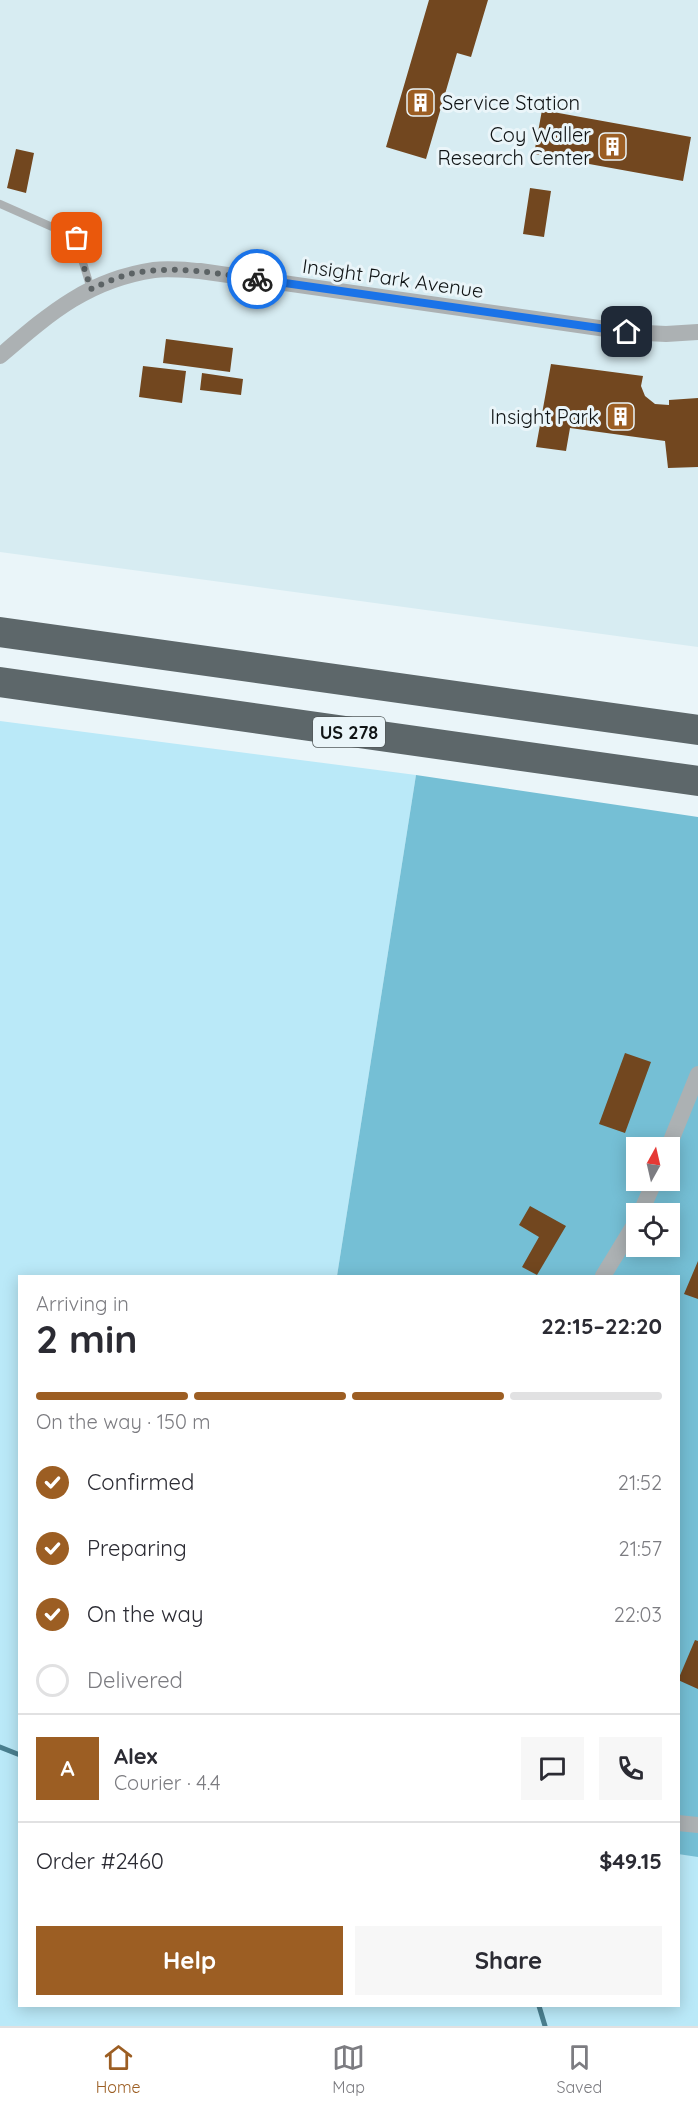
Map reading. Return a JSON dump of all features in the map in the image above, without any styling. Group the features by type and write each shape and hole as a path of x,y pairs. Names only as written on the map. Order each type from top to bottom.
{"highway":[{"path":"0,632 698,730"},
{"name":"US 278","path":"0,682 698,781"}],"street":[{"name":"Insight Park Avenue","path":"0,356 49,314 91,289 126,275 156,270 200,271 627,332 666,334 698,332"},
{"path":"672,1137 698,1074"},
{"path":"604,1275 626,1238"},
{"path":"680,1823 698,1825"}],"lane":[{"path":"0,204 77,238 76,243 91,289"}],"shaded area":[{"path":"0,0 698,0 698,647 0,552"},
{"path":"0,721 416,775 337,1275 18,1275 18,2007 680,2007 680,1844 698,1847 698,2026 0,2026"},
{"path":"416,775 698,817 698,1857 680,1854 680,1275 337,1275"}],"building":[{"name":"Service Station","path":"429,0 488,0 471,57 457,53 426,159 386,147"},
{"name":"Coy Waller Research Center","path":"542,110 691,137 683,181 534,154"},
{"path":"16,149 34,153 26,193 7,188"},
{"path":"530,188 551,191 544,237 523,234"},
{"path":"166,339 233,348 230,372 163,363"},
{"name":"Insight Park","path":"551,364 643,376 641,386 645,396 655,404 669,405 669,400 698,398 698,467 668,468 665,441 570,428 566,451 536,447"},
{"path":"143,366 186,371 182,403 139,397"},
{"path":"202,373 243,379 241,395 200,390"},
{"path":"625,1053 651,1062 625,1133 599,1124"},
{"path":"530,1206 566,1226 537,1275 522,1267 539,1237 519,1225"},
{"path":"698,1261 698,1299 684,1294"},
{"path":"695,1640 698,1641 698,1689 680,1681 680,1675"}],"waterway":[{"path":"0,1747 18,1754"},
{"path":"539,2007 545,2026"}],"way so far":[{"path":"77,238 76,243 91,289 126,275 156,270 200,271 257,279"}],"place":[{"name":"Service Station","path":"421,102"},
{"name":"Coy Waller Research Center","path":"612,146"},
{"name":"Insight Park","path":"620,416"}],"route":[{"path":"257,279 627,332"}]}
